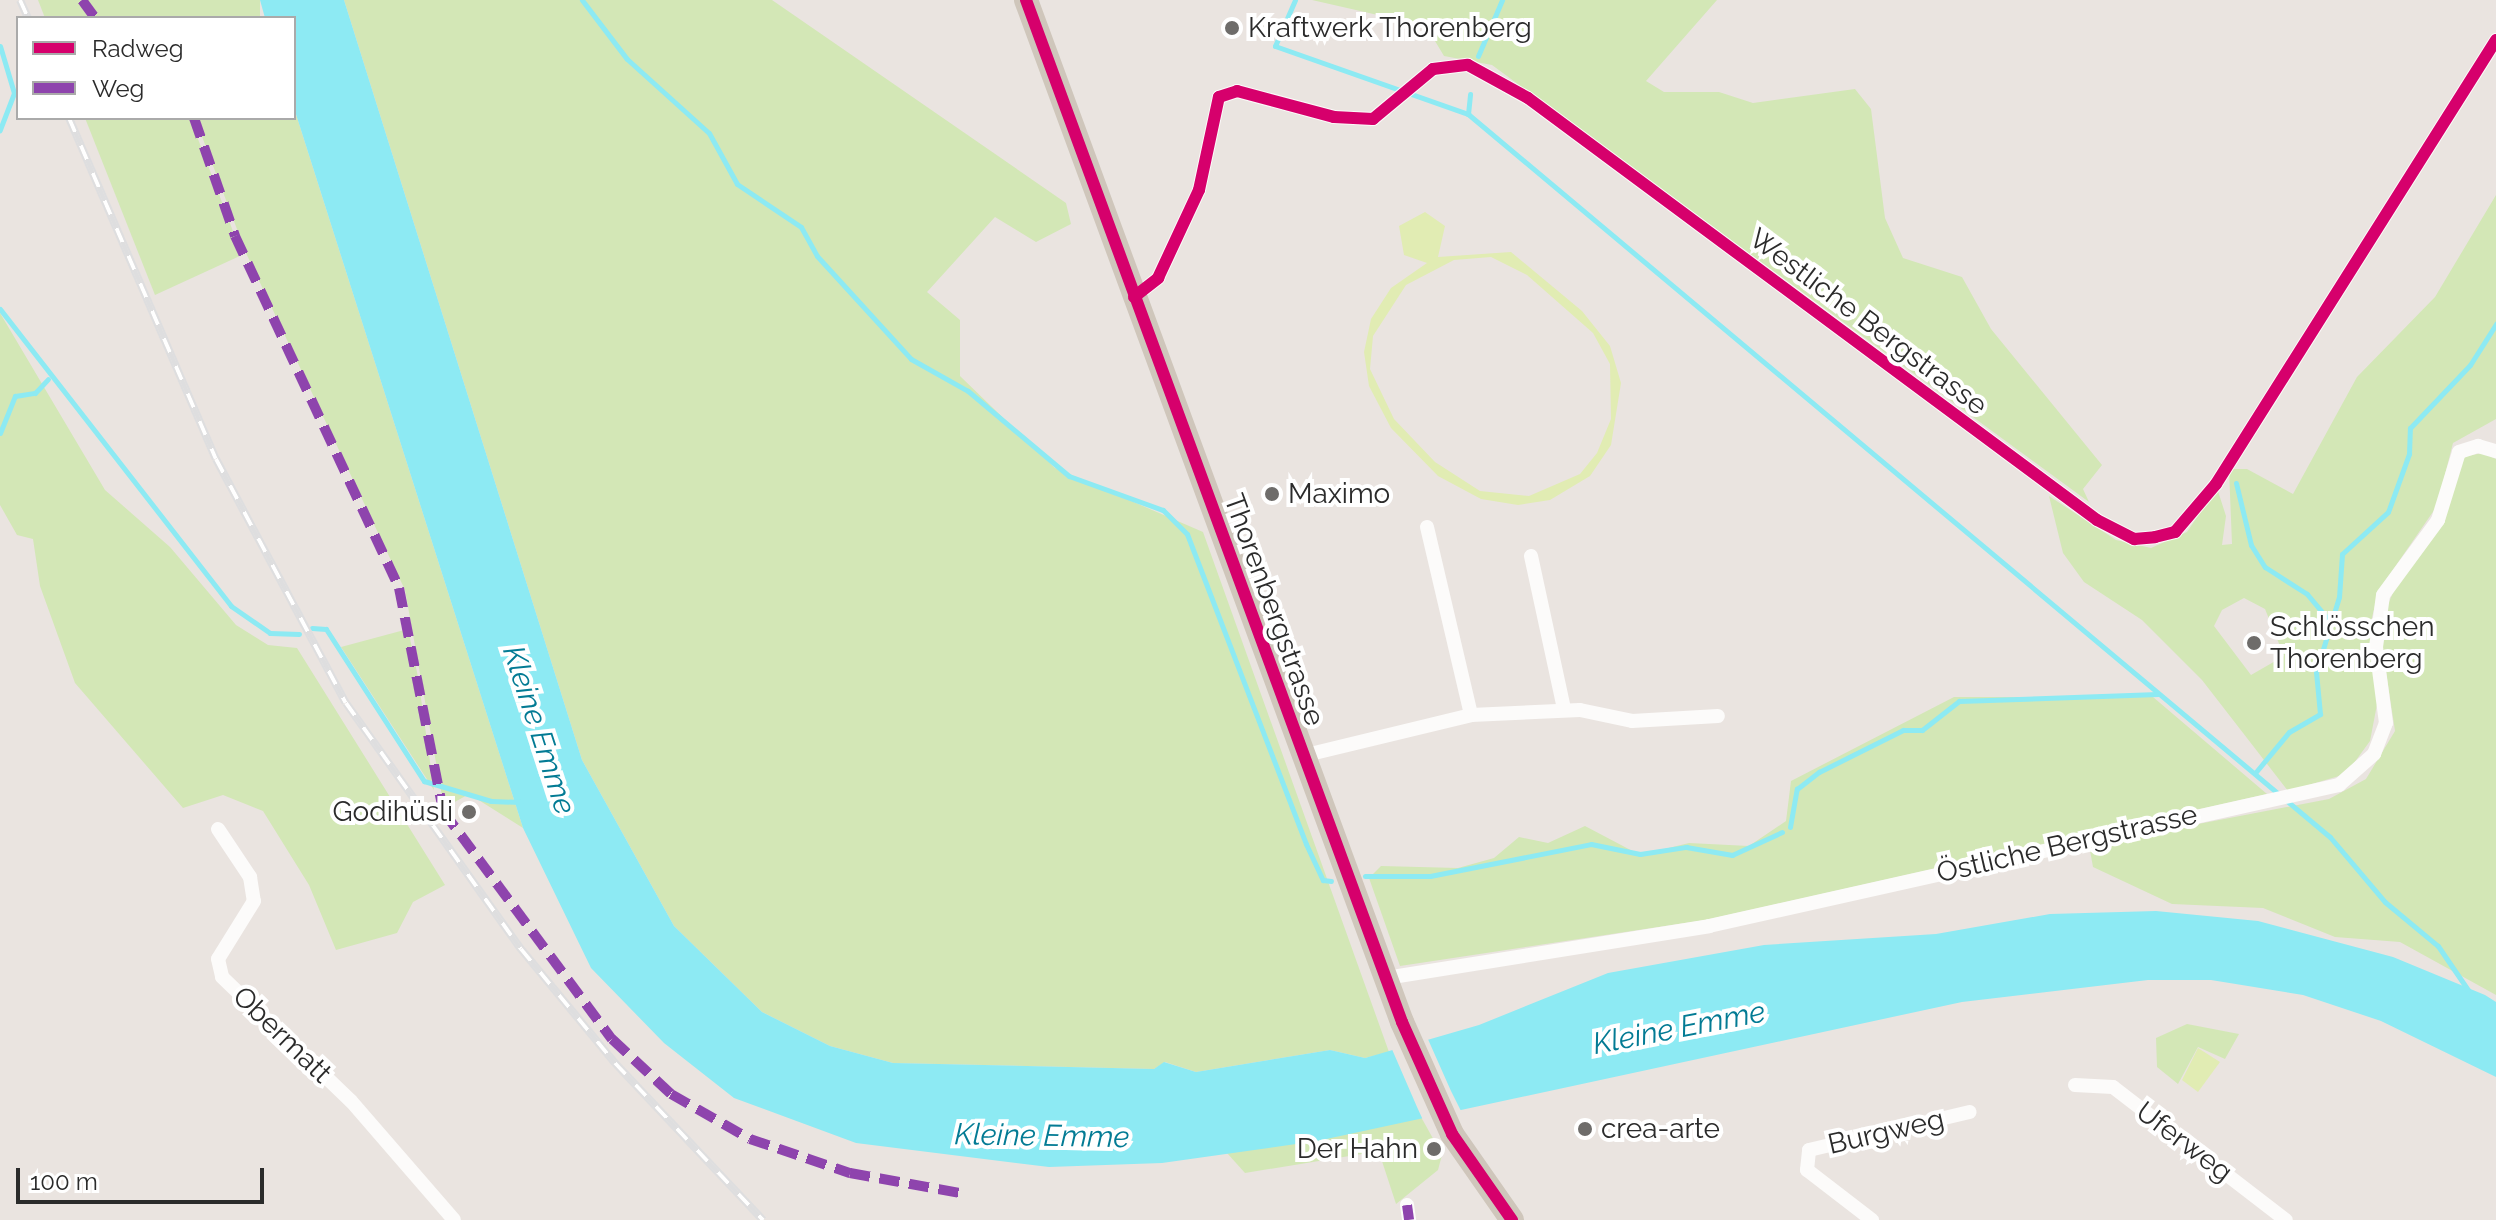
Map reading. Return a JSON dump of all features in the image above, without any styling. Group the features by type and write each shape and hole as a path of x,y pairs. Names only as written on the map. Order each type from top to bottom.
{"main road":[{"name":"Thorenbergstrasse","path":"1026,0 1402,1022 1452,1134 1512,1220"}],"street":[{"name":"Westliche Bergstrasse","path":"1134,297 1158,278 1199,190 1219,97 1237,91 1357,120 1404,99 1433,69 1460,64 1507,83 2084,510 2134,539 2175,532 2194,514 2496,40"},
{"name":"Östliche Bergstrasse","path":"1386,978 1709,926 2310,793 2361,770 2381,742 2387,704 2375,625 2383,595 2438,520 2459,452 2478,446 2496,451"},
{"path":"1427,527 1471,715"},
{"path":"1531,556 1564,709"},
{"path":"1302,756 1471,715 1564,709 1632,721 1718,716"},
{"name":"Obermatt","path":"218,829 250,877 254,901 218,959 222,977 351,1101 454,1220"},
{"name":"Uferweg","path":"2075,1085 2113,1087 2286,1220"},
{"name":"Burgweg","path":"1872,1220 1807,1170 1809,1150 1970,1112"}],"green space":[{"path":"38,0 81,0 92,16 44,16"},
{"path":"88,0 260,0 260,16 88,16"},
{"path":"344,0 772,0 1066,203 1071,224 1036,242 995,217 927,292 960,320 960,376 1055,468 1203,532 1389,1052 1365,1058 1330,1050 1196,1072 1165,1062 1154,1069 893,1063 830,1046 762,1012 674,926 582,760"},
{"path":"1312,0 1717,0 1646,81 1664,92 1719,92 1753,103 1855,89 1871,109 1885,218 1903,258 1962,277 1991,329 2102,465 2083,489 2089,502 1492,65 1444,56 1426,26"},
{"path":"296,114 523,828 469,794 446,807 405,590 246,253 196,120 296,120"},
{"path":"86,120 191,120 242,255 155,295"},
{"path":"2496,195 2496,419 2453,443 2437,506 2379,590 2369,629 2379,694 2370,741 2346,774 2288,791 2202,680 2142,620 2084,582 2063,553 2049,496 2116,540 2151,548 2187,532 2217,488 2226,516 2222,545 2232,544 2229,469 2247,469 2293,494 2357,377 2435,297","holes":["2244,598 2265,609 2284,656 2251,675 2214,626 2222,610"]},
{"path":"1425,212 1445,226 1438,257 1511,252 1582,311 1610,346 1621,383 1611,445 1590,476 1550,500 1518,505 1481,499 1438,476 1391,428 1369,386 1364,352 1371,319 1391,288 1427,263 1404,255 1399,226","holes":["1491,257 1527,275 1593,333 1610,364 1611,419 1597,453 1580,474 1529,496 1480,491 1435,462 1394,419 1370,369 1373,336 1406,285 1454,260"]},
{"path":"0,313 105,490 170,547 236,625 268,645 297,648 445,885 413,902 397,933 336,950 309,885 263,811 223,795 183,808 75,683 40,586 33,539 17,535 0,505"},
{"path":"2482,453 2496,459 2496,995 2400,942 2335,937 2263,908 2172,904 2093,867 2089,845 2329,799 2366,779 2395,731 2381,639 2384,614 2397,583 2440,528 2463,457"},
{"path":"408,629 418,677 434,790 341,647"},
{"path":"1954,697 2153,697 2267,794 1705,920 1400,966 1369,878 1381,866 1458,868 1494,858 1519,837 1548,843 1585,826 1640,855 1689,843 1749,846 1786,821 1791,781"},
{"path":"2187,1024 2239,1034 2225,1059 2198,1047 2178,1084 2157,1067 2156,1038"},
{"path":"2198,1048 2220,1062 2198,1092 2182,1080"},
{"path":"1421,1117 1435,1142 1245,1173 1227,1153"},
{"path":"1423,1143 1442,1155 1438,1170 1396,1204 1379,1152"}],"water":[{"name":"Kleine Emme","path":"260,0 344,0 582,760 674,926 762,1012 830,1046 893,1063 1154,1069 1164,1062 1196,1072 1330,1050 1365,1058 1479,1025 1608,973 1764,945 1936,934 2050,914 2156,911 2258,921 2393,957 2485,995 2496,1002 2496,1077 2381,1021 2303,995 2211,980 2148,980 1962,1002 1317,1141 1162,1163 1049,1167 856,1143 734,1098 664,1043 591,968 523,828 296,114 296,16 264,16"}],"pier":[{"path":"1427,1037 1462,1113 1423,1120 1417,1107 1391,1047"}],"waterway":[{"path":"582,0 627,59 709,133 737,184 801,227 817,256 911,359 968,391 1069,476 1163,510 1187,534 1306,844 1323,880 1331,881"},
{"path":"1295,0 1275,46 1468,114 2330,837 2385,902 2438,946 2468,990"},
{"path":"1478,56 1502,0"},
{"path":"0,46 14,93 0,130"},
{"path":"1468,114 1470,94"},
{"path":"0,309 231,606 270,633 299,634"},
{"path":"2255,773 2289,732 2320,714 2316,672 2339,597 2342,554 2388,512 2409,454 2410,428 2470,365 2496,324"},
{"path":"0,433 15,396 35,393 48,379"},
{"path":"2236,483 2251,545 2265,567 2307,594 2329,620"},
{"path":"312,628 326,629 424,781 491,801 521,802"},
{"path":"1790,827 1797,789 1819,772 1903,730 1922,730 1959,701 2158,694"},
{"path":"1365,876 1430,876 1591,844 1640,854 1686,847 1732,855 1782,832"}],"railway":[{"path":"20,0 27,16"},
{"path":"70,120 216,459 346,703 521,949 615,1063 763,1220"}],"marked path":[{"path":"82,0 94,16"},
{"path":"195,120 235,236 399,588 443,811 612,1039 671,1094 750,1139 850,1173 966,1194"},
{"path":"1407,1205 1409,1220"}],"cycle path":[{"path":"1026,0 1402,1022 1452,1134 1512,1220"},
{"path":"1134,297 1158,278 1199,190 1219,97 1237,91 1334,117 1373,119 1433,69 1468,65 1528,98 2097,520 2134,539 2155,537 2175,532 2216,484 2496,40"}],"place":[{"name":"Kraftwerk Thorenberg","path":"1232,28"},
{"name":"Maximo","path":"1272,494"},
{"name":"Schlösschen Thorenberg","path":"2254,643"},
{"name":"Godihüsli","path":"469,812"},
{"name":"crea-arte","path":"1585,1129"},
{"name":"Der Hahn","path":"1434,1149"}]}
